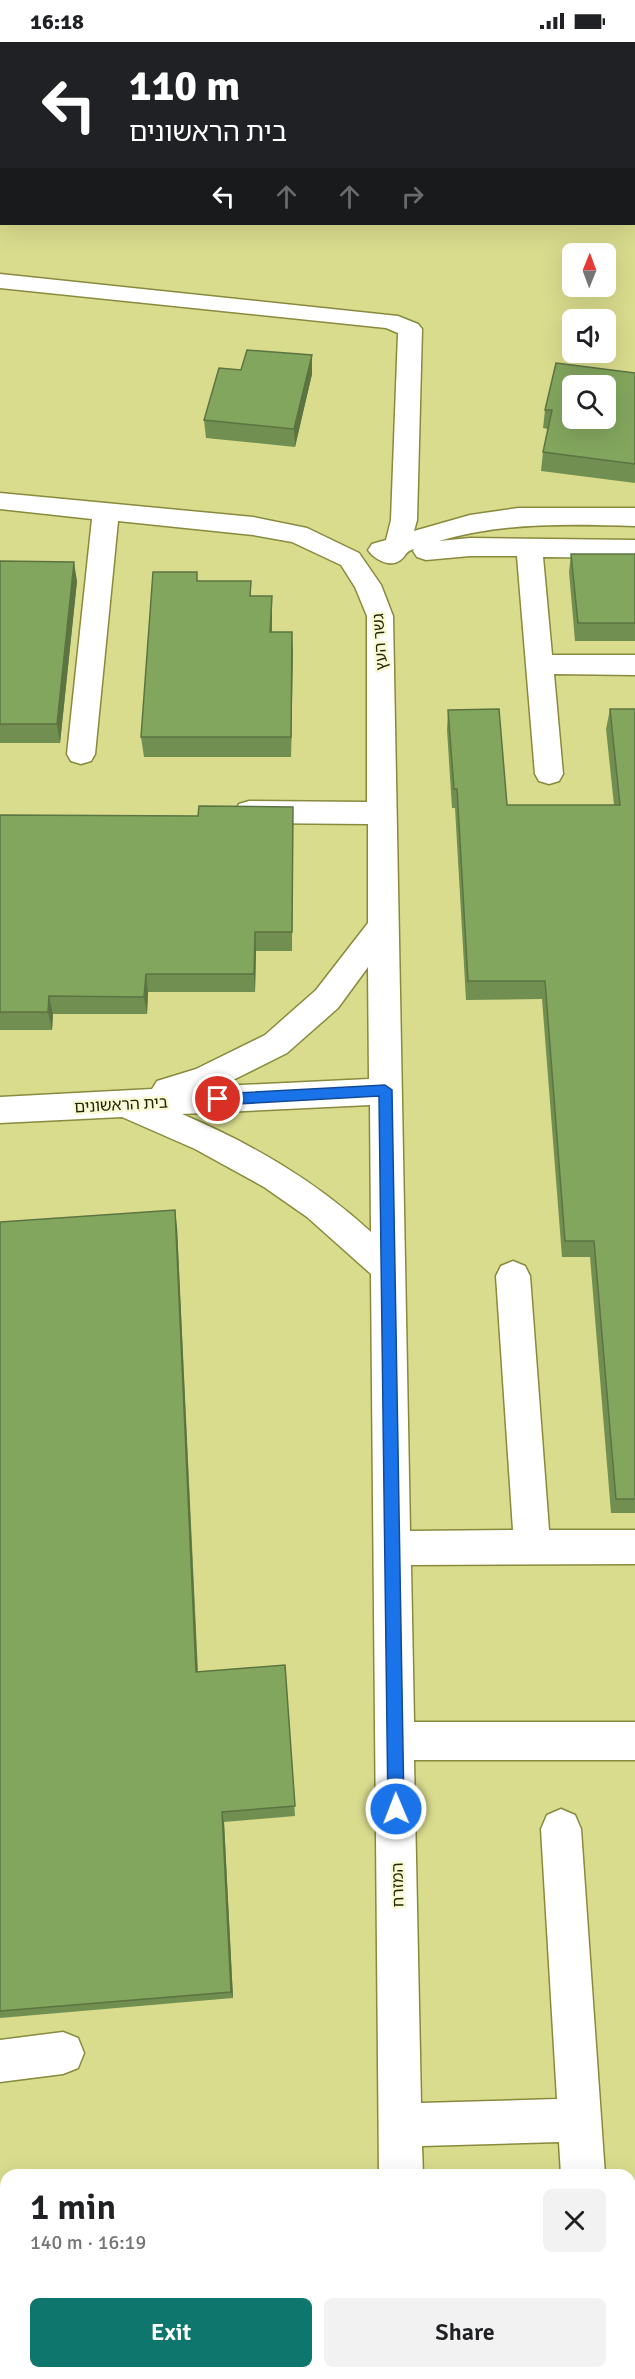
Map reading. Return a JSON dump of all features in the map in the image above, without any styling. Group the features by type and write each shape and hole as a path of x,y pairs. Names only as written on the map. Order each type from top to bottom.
{"street":[{"path":"0,281 390,321 410,330 404,520 393,550"},
{"name":"גשר העץ","path":"0,501 253,526 298,534 350,559 368,585 380,616 385,1090"},
{"path":"81,754 106,512"},
{"path":"350,559 393,550 470,524 501,518 538,515 635,517"},
{"path":"393,550 470,547 635,549"},
{"path":"529,548 549,774"},
{"path":"539,664 635,664"},
{"path":"222,812 382,813"},
{"path":"123,1104 204,1079 276,1044 327,999 382,926"},
{"name":"בית הראשונים","path":"0,1110 385,1090"},
{"name":"המזרח","path":"385,1090 401,2169"},
{"path":"123,1104 208,1139 258,1166 318,1206 388,1268"},
{"path":"513,1276 532,1548"},
{"path":"392,1548 635,1546"},
{"path":"395,1741 635,1741"},
{"path":"561,1829 583,2169"},
{"path":"0,2061 63,2053"},
{"path":"400,2126 580,2120"}],"building":[{"path":"247,350 312,355 294,429 204,420 219,368 241,370"},
{"path":"556,363 635,373 635,464 543,452 552,410 545,410"},
{"path":"571,554 635,554 635,623 578,623"},
{"path":"0,561 74,562 57,724 0,724"},
{"path":"153,572 197,572 197,581 251,581 250,596 272,596 270,632 292,632 291,737 141,737"},
{"path":"499,709 507,805 620,805 610,709 635,709 635,1499 616,1499 594,1241 565,1241 545,981 468,981 457,789 454,789 448,710"},
{"path":"199,806 293,807 292,932 255,932 254,974 146,974 144,997 49,996 48,1012 0,1012 0,815 198,816"},
{"path":"175,1210 196,1672 285,1665 295,1806 222,1812 231,1992 0,2011 0,1222"}],"route":[{"path":"218,1099 385,1090 396,1809"}]}
